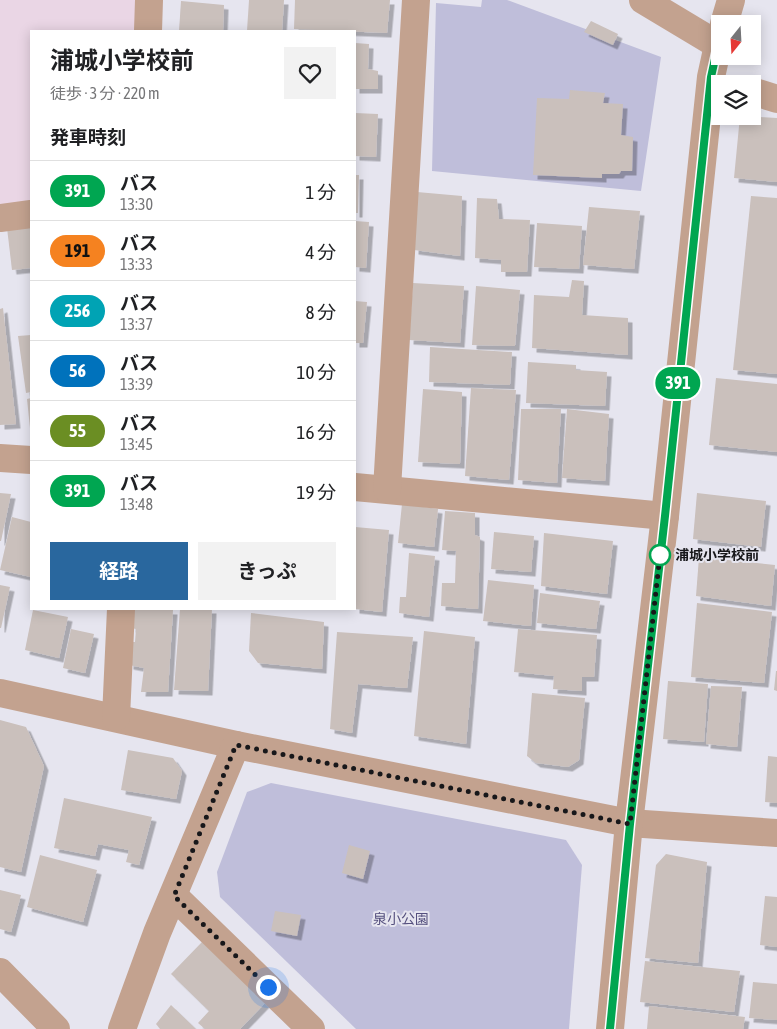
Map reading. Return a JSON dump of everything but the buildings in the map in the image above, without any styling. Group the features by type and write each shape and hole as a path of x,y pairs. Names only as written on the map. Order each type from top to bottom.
{"street":[{"path":"148,30 149,0"},
{"path":"387,489 416,0"},
{"path":"643,0 711,31"},
{"path":"726,15 731,0"},
{"path":"761,94 777,99"},
{"path":"610,1029 630,824 665,516 716,125"},
{"path":"0,218 30,214"},
{"path":"0,458 30,460"},
{"path":"356,486 665,516"},
{"path":"116,717 121,610"},
{"path":"0,693 116,717 236,745 630,824 777,833"},
{"path":"122,1029 157,933 236,745"},
{"path":"174,896 311,1029"},
{"path":"0,972 56,1029"}],"shaded area":[{"path":"0,0 136,0 135,30 30,30 30,202 0,206"}],"green space":[{"path":"482,0 507,0 661,57 641,191 432,171 436,3 481,7"},
{"name":"泉小公園","path":"271,783 566,840 582,865 569,1029 356,1029 220,897 217,872 247,792"}],"bus line":[{"name":"391","path":"610,1029 630,824 714,65"}],"place":[{"name":"浦城小学校前","path":"660,555"}],"route":[{"path":"268,987 174,896 236,745 630,824 660,555"}]}
